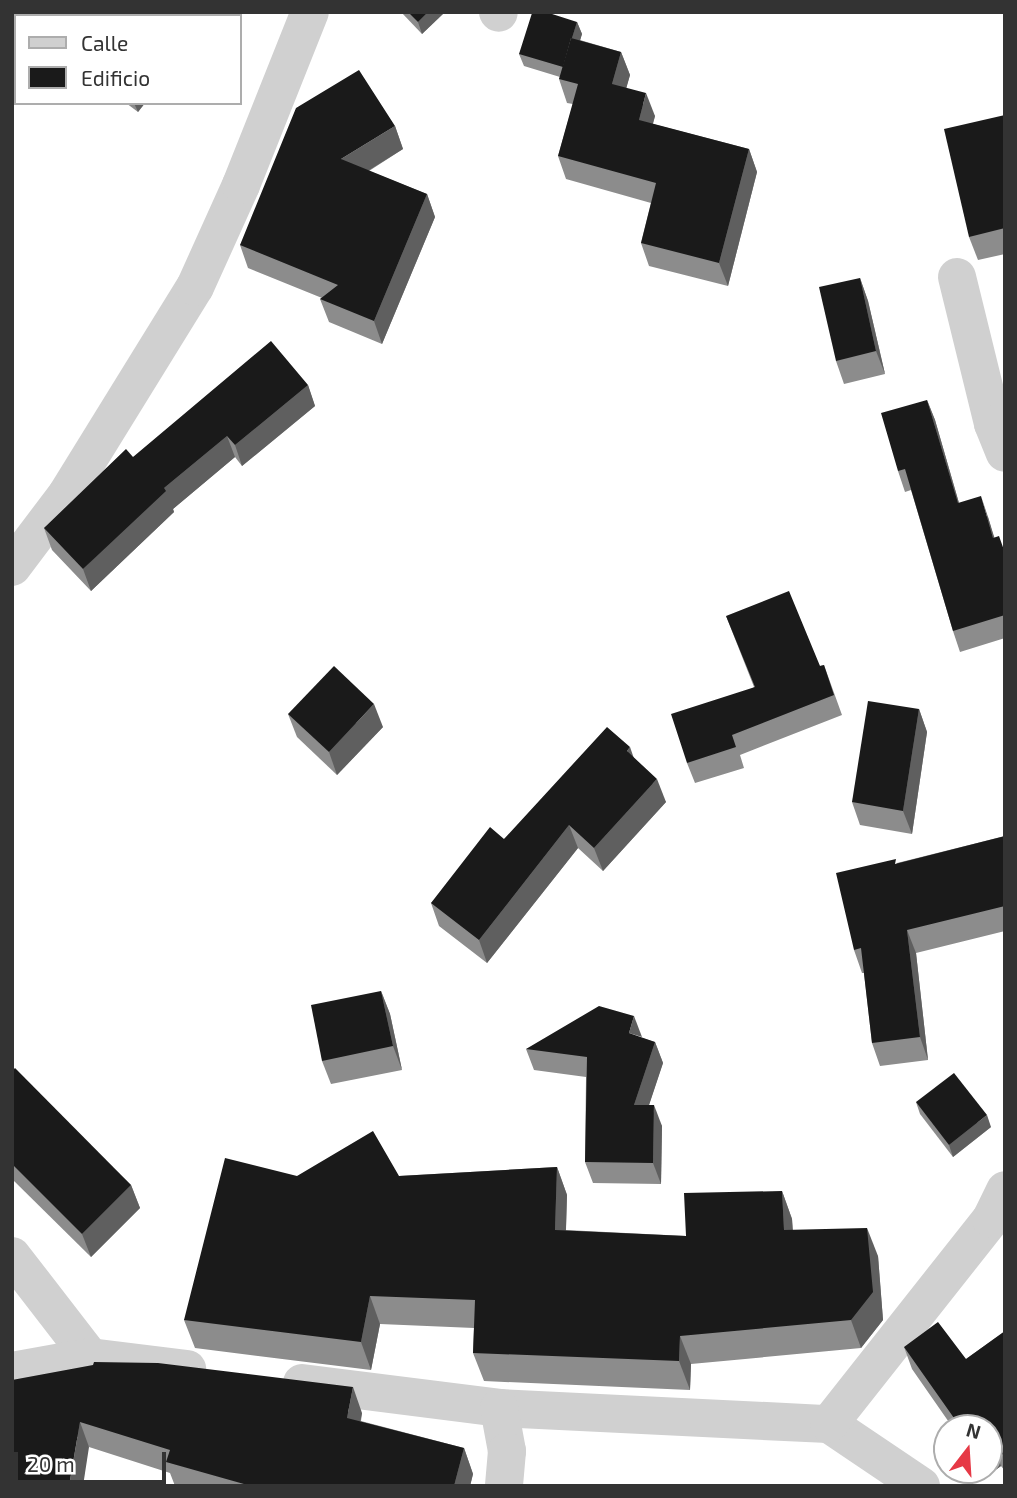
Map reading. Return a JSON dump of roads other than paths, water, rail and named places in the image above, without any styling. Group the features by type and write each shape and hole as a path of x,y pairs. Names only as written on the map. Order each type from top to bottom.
{"street":[{"path":"12,567 67,494 195,288 241,184 310,12"},
{"path":"957,277 993,424 1005,453"},
{"path":"829,1424 991,1219 1005,1190"},
{"path":"12,1256 90,1357"},
{"path":"12,1371 90,1357 226,1374"},
{"path":"267,1379 499,1408 829,1424 921,1486"},
{"path":"499,1408 507,1451 503,1486"}]}
